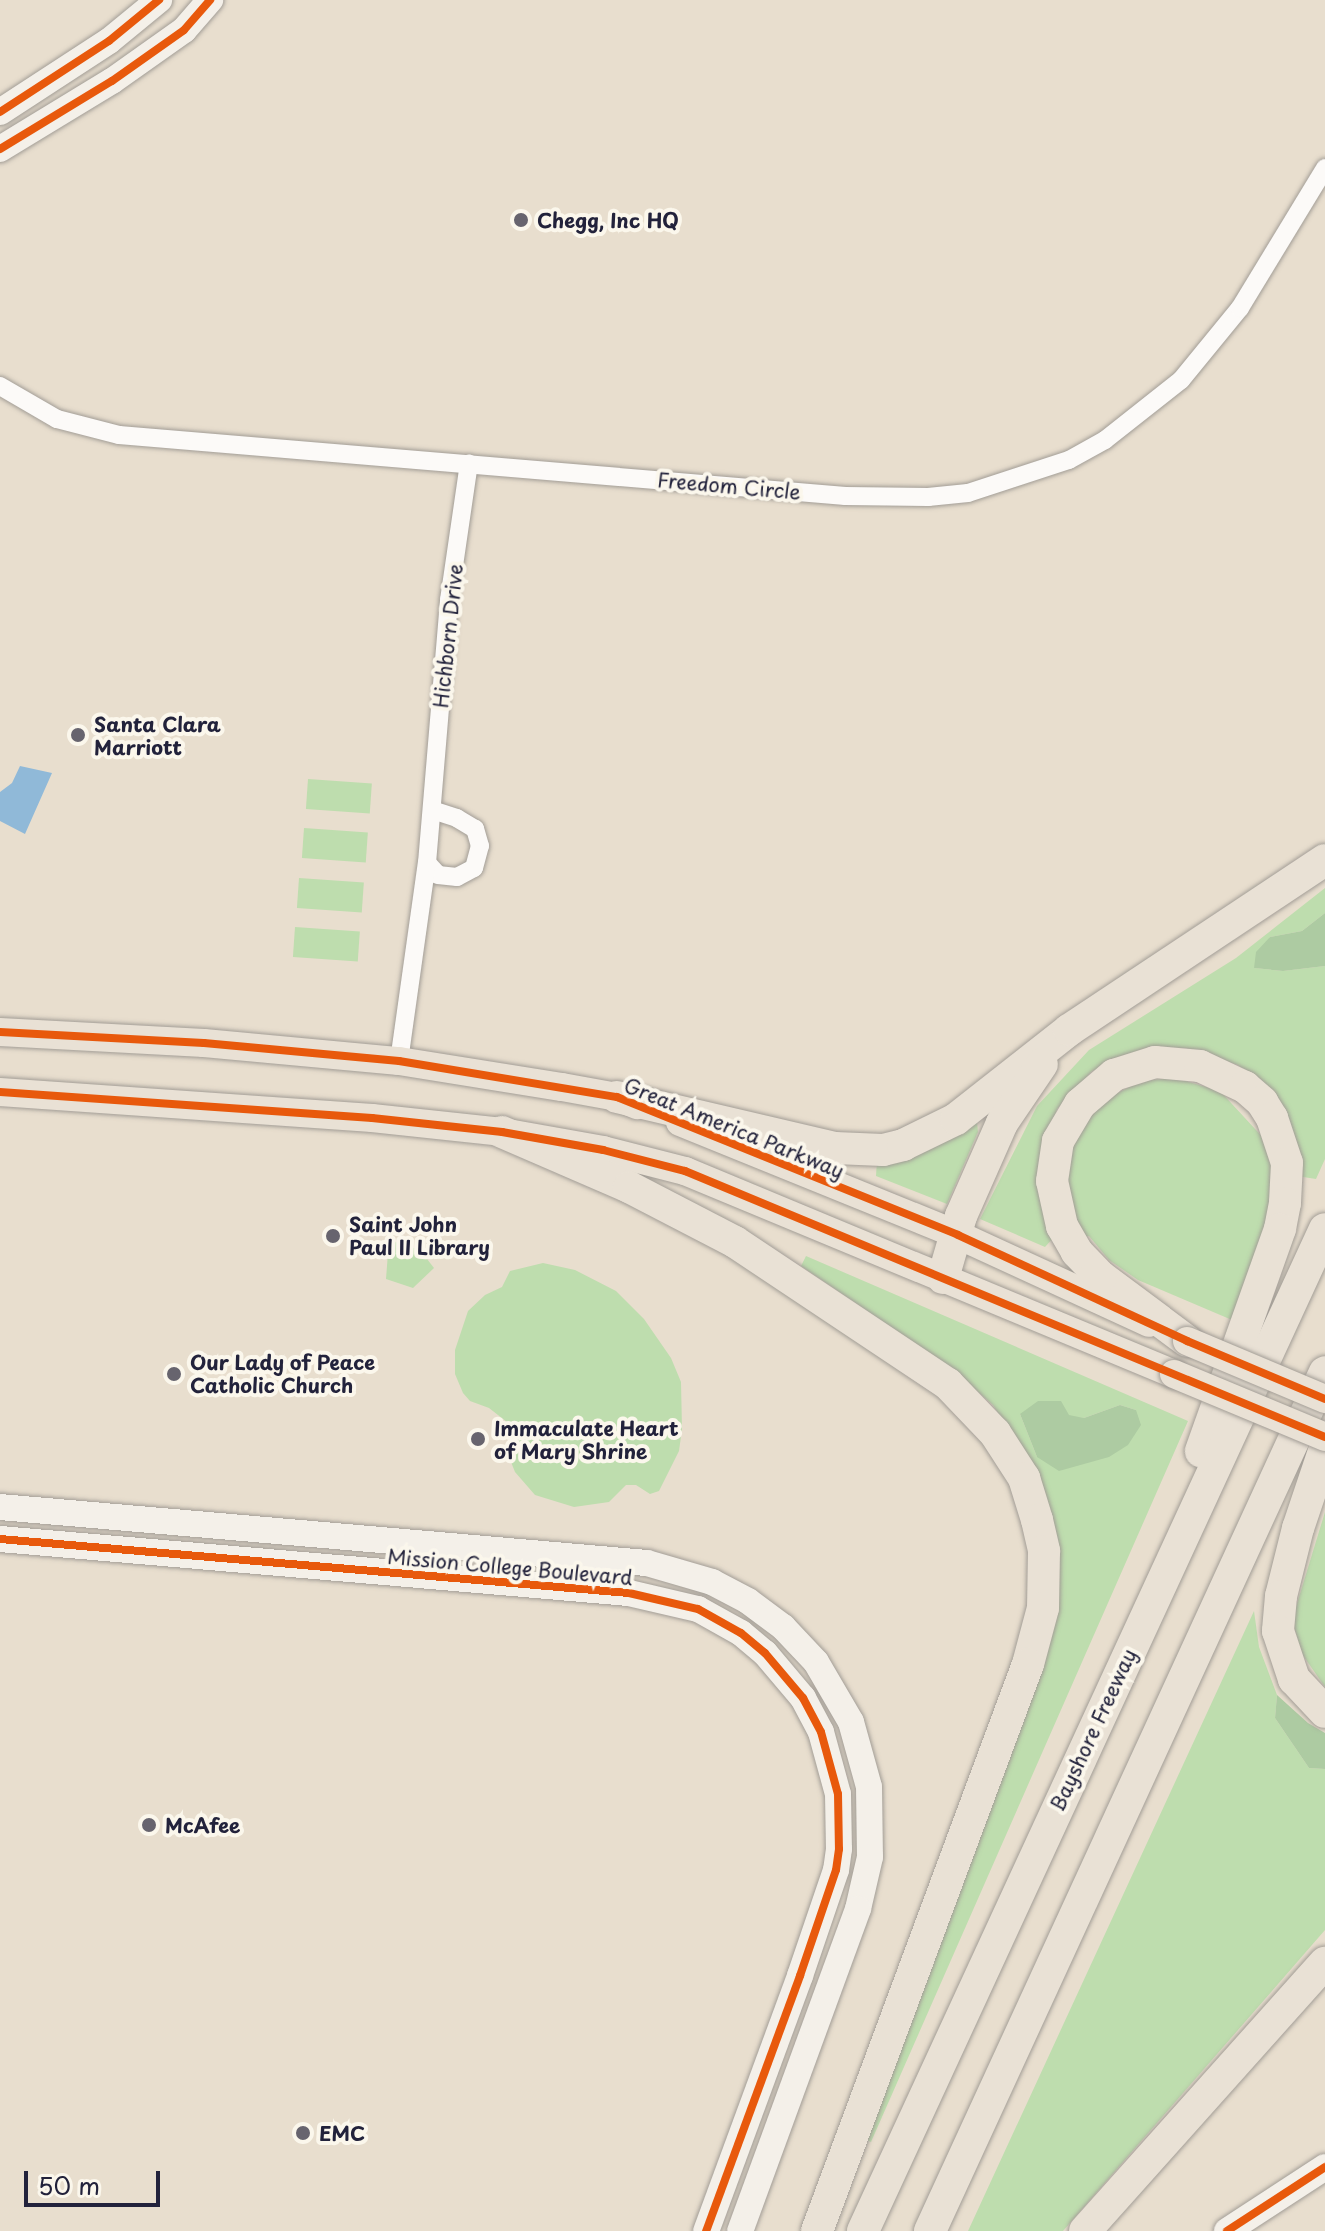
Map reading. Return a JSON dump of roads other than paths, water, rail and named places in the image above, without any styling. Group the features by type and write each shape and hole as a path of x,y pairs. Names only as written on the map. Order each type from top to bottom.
{"highway":[{"path":"617,1097 835,1148 883,1150 929,1135 956,1119 1069,1030 1325,860"},
{"path":"943,1278 958,1235 961,1216 1002,1123 1069,1030"},
{"path":"1127,1656 1269,1265 1285,1203 1288,1174 1272,1118 1262,1102 1245,1087 1200,1066 1155,1062 1114,1075 1080,1104 1058,1141 1052,1181 1062,1226 1077,1252 1101,1277 1187,1341"},
{"path":"502,1132 629,1187 735,1242 948,1384 995,1433 1024,1478 1037,1520 1044,1551 1043,1608 1028,1664 817,2231"},
{"name":"Bayshore Freeway","path":"863,2231 1325,1229"},
{"path":"930,2231 1325,1372"},
{"path":"1325,1448 1298,1528 1281,1596 1278,1631 1294,1679 1325,1712"},
{"path":"1085,2231 1325,1963"}],"main road":[{"name":"Great America Parkway","path":"0,1032 204,1043 399,1061 617,1097 958,1235 1187,1341 1325,1399"},
{"path":"0,1092 274,1109 502,1132 603,1150 685,1171 1325,1437"}],"street":[{"path":"0,112 109,41 159,0"},
{"path":"0,149 112,81 184,30 210,0"},
{"name":"Freedom Circle","path":"0,386 57,419 119,435 889,497 968,493 1036,473 1105,440 1181,380 1240,308 1325,168"},
{"name":"Hichborn Drive","path":"399,1061 427,863 449,600 469,463"},
{"path":"427,863 438,875 457,877 474,868 480,846 475,829 432,810"},
{"name":"Mission College Boulevard","path":"0,1507 647,1563 712,1582 748,1601 783,1627 816,1662 851,1722 869,1787 870,1857 858,1909 740,2231"},
{"name":"Mission College Boulevard","path":"0,1539 629,1593 698,1609 741,1633 765,1653 803,1698 821,1732 836,1782 839,1849 836,1870 809,1950 706,2231"},
{"path":"1227,2231 1325,2167"}],"water":[{"path":"20,766 52,773 25,834 0,821 0,792 12,783"}],"place":[{"name":"Chegg, Inc HQ","path":"521,220"},
{"name":"Santa Clara Marriott","path":"78,735"},
{"name":"Saint John Paul II Library","path":"333,1236"},
{"name":"Our Lady of Peace Catholic Church","path":"174,1374"},
{"name":"Immaculate Heart of Mary Shrine","path":"478,1439"},
{"name":"McAfee","path":"149,1825"},
{"name":"EMC","path":"303,2133"}]}
